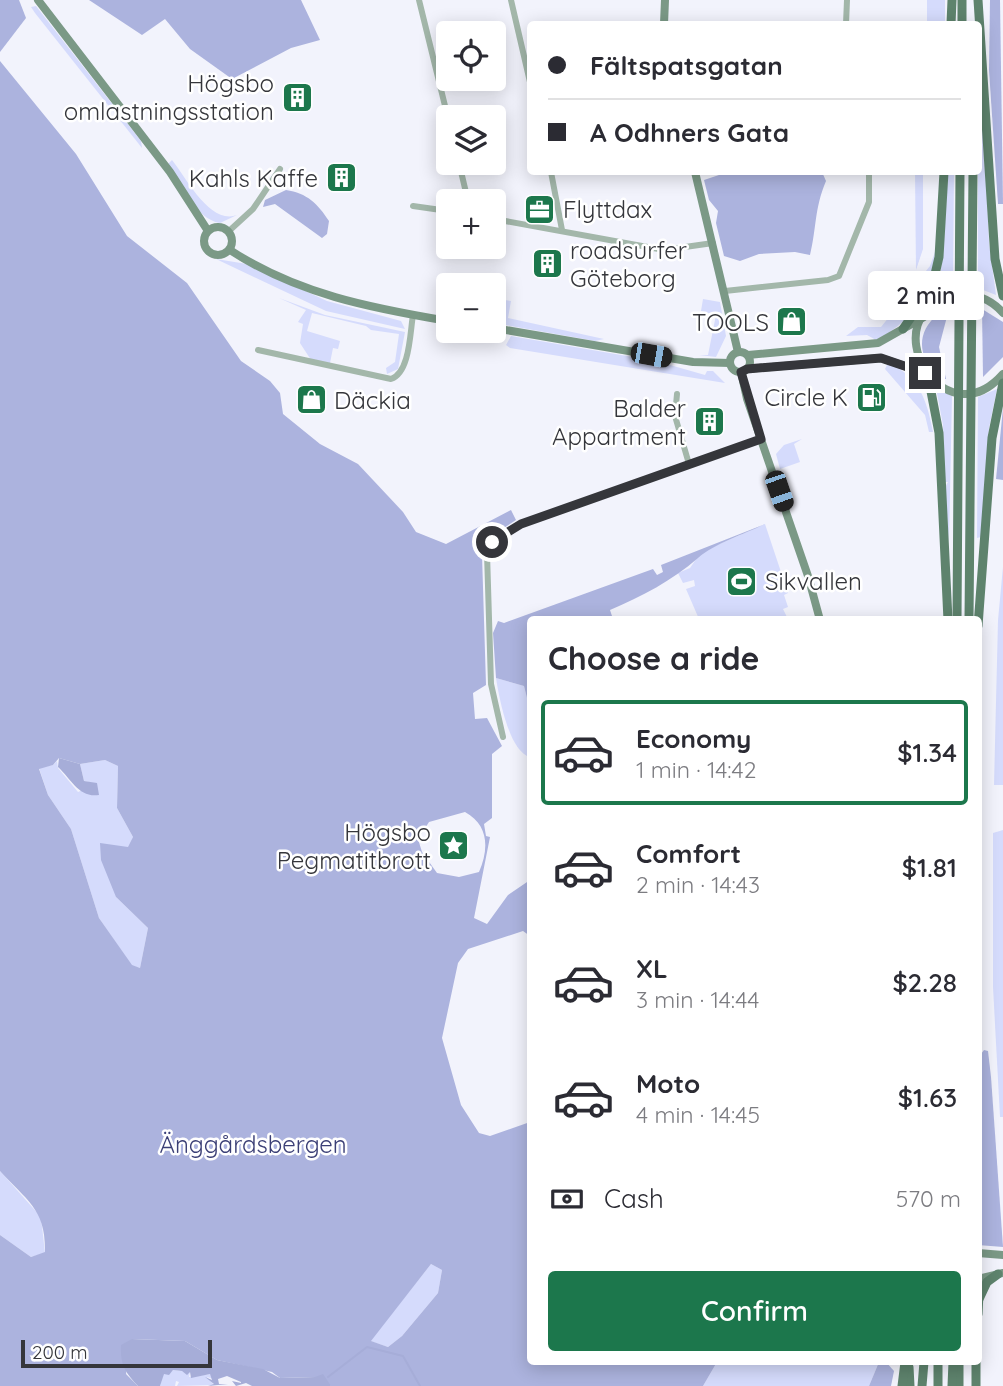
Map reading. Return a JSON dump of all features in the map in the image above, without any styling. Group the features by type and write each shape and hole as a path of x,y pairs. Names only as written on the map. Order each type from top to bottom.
{"main road":[{"path":"951,21 952,0"},
{"path":"962,0 962,21"},
{"path":"974,21 975,0"},
{"path":"975,0 977,21"},
{"path":"982,93 994,252 1003,296"},
{"path":"925,315 939,257 944,175"},
{"path":"957,616 960,175"},
{"path":"969,616 973,175"},
{"path":"904,329 935,281"},
{"path":"927,374 939,433 948,616"},
{"path":"979,616 992,438 1003,383"},
{"path":"982,1293 987,1282 997,1275"},
{"path":"902,1386 906,1365"},
{"path":"907,1365 910,1386"},
{"path":"922,1386 924,1365"},
{"path":"937,1386 938,1365"},
{"path":"952,1386 953,1365"},
{"path":"959,1365 959,1386"},
{"path":"975,1386 976,1365"}],"street":[{"path":"38,0 170,172 208,231"},
{"path":"419,0 445,105"},
{"path":"511,0 527,69"},
{"path":"664,21 665,0"},
{"path":"846,21 847,0"},
{"path":"229,231 253,209 280,169"},
{"path":"552,175 562,230"},
{"path":"696,175 737,352"},
{"path":"725,292 828,280 839,276 869,202 869,175"},
{"path":"414,206 436,209"},
{"path":"506,221 664,250 713,243"},
{"path":"217,227 229,231 233,240 230,250 221,256 208,251 204,241 208,231 217,227"},
{"path":"230,250 307,289 362,306 436,319"},
{"path":"737,352 748,355 869,345 884,341 904,329 946,298 964,295 981,298 1003,313"},
{"path":"258,350 323,367 391,379 403,368 413,315"},
{"path":"925,315 916,344 927,374"},
{"path":"506,330 693,362 730,363"},
{"path":"737,352 730,363 733,370 744,371 881,358 927,374 951,391 983,389 1003,374"},
{"path":"744,371 750,364 748,355"},
{"path":"744,371 761,439 814,593 819,616"},
{"path":"677,394 675,416 688,464"},
{"path":"503,737 490,667 487,553 492,542 521,524 761,439"}],"shaded area":[{"path":"927,0 945,0 945,21 927,21"},
{"path":"36,6 141,141 142,148 31,7"},
{"path":"984,120 989,243 996,295 978,288 978,175 982,175"},
{"path":"172,160 209,207 227,216 237,215 220,223 203,215 168,164"},
{"path":"915,175 923,175 923,249 916,270"},
{"path":"948,175 954,175 953,288 937,294 943,256"},
{"path":"935,252 934,266 925,293 899,325 876,340 867,335 846,336 858,327 881,327 930,266"},
{"path":"216,259 247,264 327,301 401,321 405,329 326,311"},
{"path":"279,298 325,315 405,332 398,369 387,374 386,368 395,362 399,334 371,330 366,326 312,313 307,331 340,341 338,349 333,348 330,363 311,360 300,343 303,324 298,322 306,310"},
{"path":"703,299 720,302 726,336 716,357 699,355 708,355 716,315 701,311"},
{"path":"506,300 511,301 508,318 604,339 595,341 506,325"},
{"path":"511,336 656,361 705,375 707,371 713,371 725,383 510,348 506,345"},
{"path":"888,363 899,368 920,390 933,432 929,432 925,415 885,369"},
{"path":"936,388 952,396 949,542 945,487 948,482 945,482 943,425"},
{"path":"997,389 989,428 981,537 977,538 978,397"},
{"path":"802,439 794,444 800,462 780,469 776,454 784,445"},
{"name":"Sikvallen","path":"765,524 788,593 784,595 788,607 783,609 786,616 698,616 686,589 695,586 694,580 683,583 678,573 690,568 701,552"},
{"path":"1003,567 1003,785 994,785 998,620"},
{"path":"496,678 524,686 527,698 527,755 516,745 503,710"},
{"path":"59,758 80,764 84,781 97,783 99,795 86,794 76,787 58,767"},
{"path":"105,760 118,766 117,808 133,837 116,897 148,928 140,968 132,966 99,918 71,829 48,795 39,768 53,765 57,761 58,768 78,792 97,784 84,781 80,764"},
{"path":"1003,830 1003,1117 1000,1117 993,987 993,833"},
{"path":"0,1171 41,1217 45,1253 31,1257 0,1235"},
{"path":"431,1264 442,1270 438,1293 402,1336 388,1347 370,1341"},
{"path":"132,1339 185,1341 217,1360 263,1369 280,1378 315,1377 323,1374 331,1386 252,1386 246,1383 236,1386 232,1381 241,1382 227,1376 218,1379 219,1384 228,1384 208,1386 214,1384 205,1377 212,1380 210,1374 191,1378 190,1372 187,1375 173,1370 169,1375 164,1374 160,1386 138,1386 127,1372 121,1358 121,1345"},
{"path":"715,1365 878,1365 869,1386 703,1386"},
{"path":"138,1366 145,1372 155,1368 169,1374 173,1370 190,1372 189,1377 210,1374 213,1379 207,1377 214,1385 177,1386 179,1382 176,1381 175,1386 160,1386 163,1375 152,1380 140,1373"}],"green space":[{"path":"0,0 19,0 26,18 0,52"},
{"path":"89,0 301,0 320,40 291,48 232,79 190,49 165,19 142,35"},
{"path":"990,0 1000,0 1003,204 998,204 989,70"},
{"name":"Änggårdsbergen","path":"0,61 76,154 127,236 187,283 241,361 270,381 280,393 283,414 320,444 358,464 403,512 416,532 446,544 511,510 516,520 487,539 482,555 486,685 473,693 475,719 487,718 502,746 492,754 492,818 484,824 486,836 490,837 474,918 487,924 508,895 527,882 527,934 523,931 468,949 458,963 442,1038 461,1105 479,1133 490,1136 527,1123 527,1365 715,1365 703,1386 331,1386 315,1377 280,1378 272,1372 217,1360 185,1341 132,1339 126,1374 138,1386 0,1386 0,1235 31,1257 45,1252 42,1225 26,1198 0,1171","holes":["59,758 80,764 105,760 118,766 117,808 133,837 128,847 100,843 101,860 116,897 148,928 140,968 132,965 99,918 71,829 48,795 39,769 53,765","465,812 473,817 485,838 479,872 459,877 437,873 422,852 418,839 429,822","431,1264 442,1270 438,1293 402,1336 388,1347 371,1341"]},
{"path":"719,175 823,175 826,181 810,255 795,252 759,254 740,261 724,256 716,223 718,211 709,200 704,180"},
{"path":"286,190 306,197 316,205 329,221 327,234 322,238 275,204 263,207 265,200"},
{"path":"949,309 939,347 946,379 942,379 926,359 922,344 931,321 939,313"},
{"path":"982,309 1003,322 1003,357 983,377"},
{"path":"1003,408 1003,480 996,479"},
{"path":"765,524 713,548 667,581 610,610 612,616 527,616 527,698 524,686 496,678 493,633 498,621 504,623 653,569 657,575 663,572 661,565"},
{"path":"988,1051 991,1077 1003,1247 982,1245 982,1053"},
{"path":"878,1365 889,1365 894,1371 891,1386 869,1386"}],"waterway":[{"path":"328,1377 367,1347 403,1356 420,1386"}],"place":[{"name":"Högsbo omlastningsstation","path":"297,97"},
{"name":"Kahls Kaffe","path":"341,178"},
{"name":"Flyttdax","path":"540,209"},
{"name":"roadsurfer Göteborg","path":"547,264"},
{"name":"TOOLS","path":"792,322"},
{"name":"Circle K","path":"871,397"},
{"name":"Däckia","path":"311,400"},
{"name":"Balder Appartment","path":"709,422"},
{"name":"Sikvallen","path":"742,581"},
{"name":"Högsbo Pegmatitbrott","path":"454,846"}],"route":[{"path":"492,542 521,524 761,439 741,372 747,369 881,358 897,361 925,373"}]}
